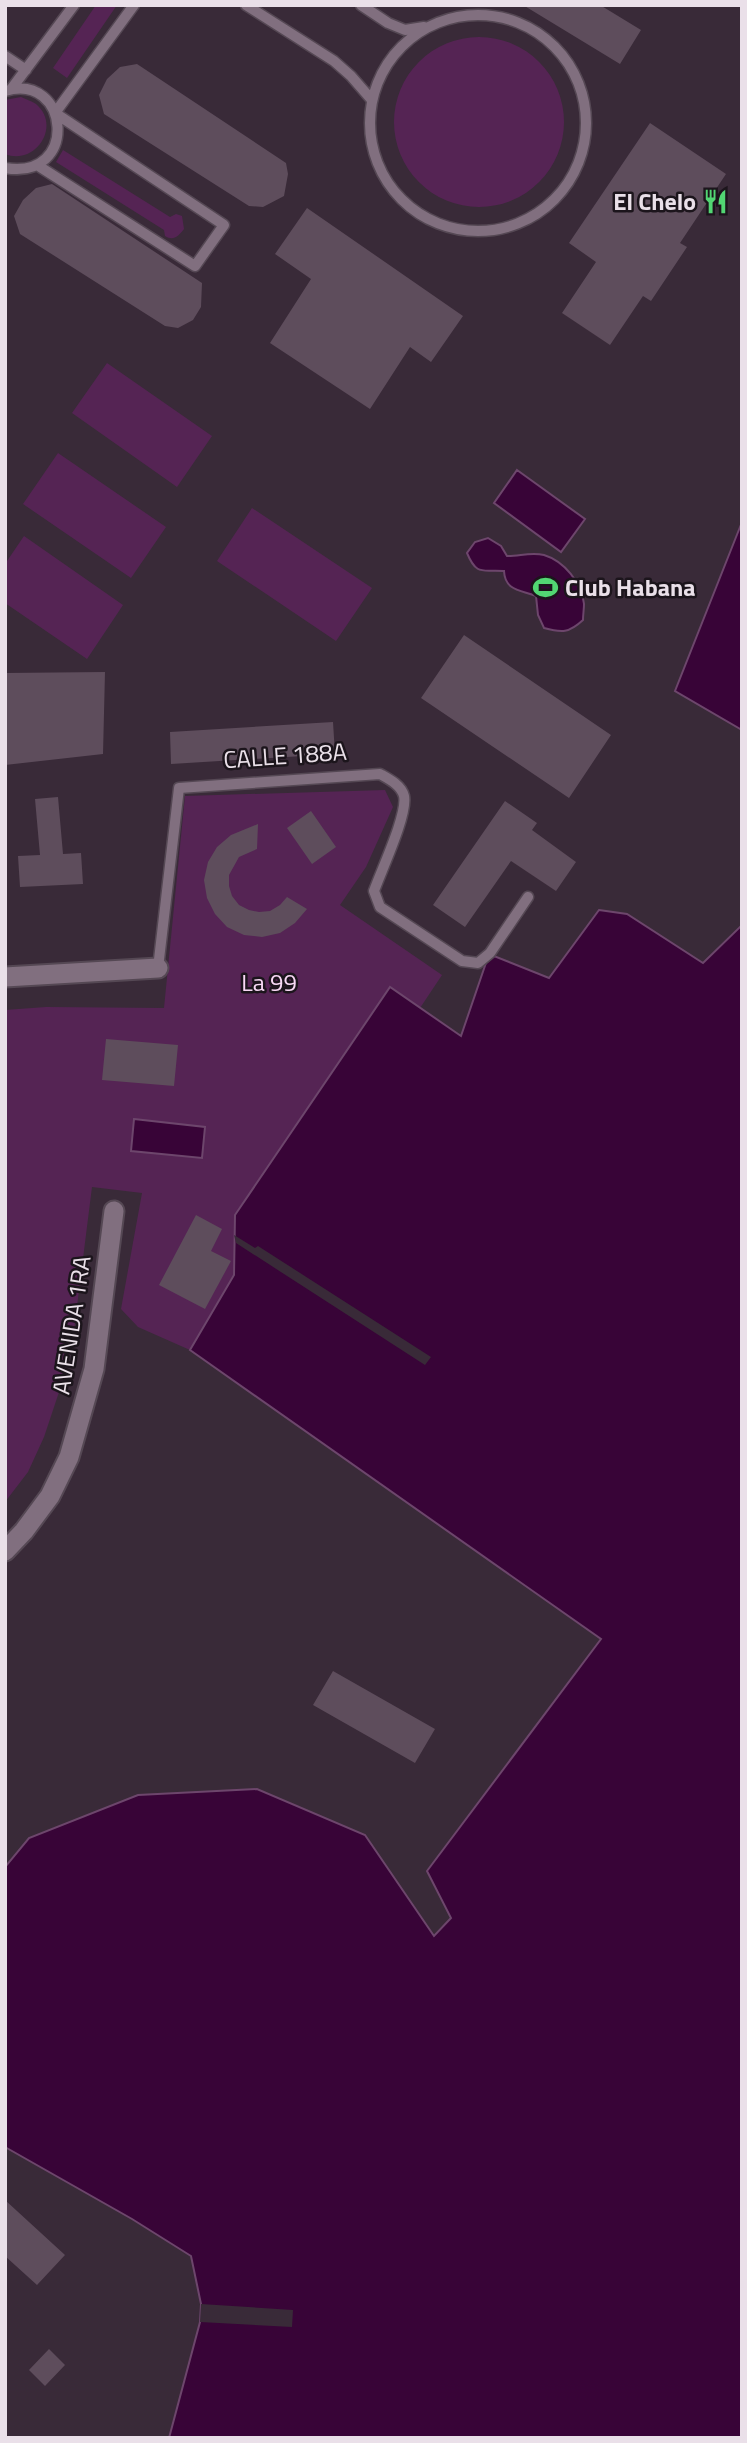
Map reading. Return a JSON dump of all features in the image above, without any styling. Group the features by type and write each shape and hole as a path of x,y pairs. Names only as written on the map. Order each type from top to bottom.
{"street":[{"name":"CALLE 188A","path":"5,977 158,968"},
{"name":"AVENIDA 1RA","path":"5,1551 50,1496 69,1457 94,1369 114,1210"}],"lane":[{"path":"9,90 74,5"},
{"path":"55,113 134,5"},
{"path":"246,5 334,61 372,99"},
{"path":"361,5 388,23 405,30 458,16 491,15 521,23 548,39 569,63 582,92 586,124 582,156 567,184 545,208 518,224 487,231 455,230 423,217 396,196 378,167 369,133 372,99 379,77 392,56 408,39 428,26"},
{"path":"5,56 26,70"},
{"path":"5,168 17,170 37,165 50,155 55,145 58,123 48,102 38,93 25,89 9,90"},
{"path":"37,165 195,267 224,225 55,113"},
{"name":"CALLE 188A","path":"158,968 179,788 380,774 397,784 404,796 403,814 374,891 380,906 462,961 478,962 490,953 528,897"}],"green space":[{"path":"96,5 117,5 67,78 53,68"},
{"path":"479,37 512,43 539,62 558,89 564,122 558,155 539,182 512,201 479,207 446,201 419,182 400,155 394,122 400,89 419,62 446,43"},
{"path":"21,97 36,104 43,113 46,133 35,149 16,156 5,154 5,100"},
{"path":"63,150 170,217 176,214 182,216 184,229 175,237 165,236 164,230 56,162"},
{"path":"107,363 212,436 177,487 72,413"},
{"path":"58,453 166,527 131,578 23,504"},
{"path":"252,508 372,588 336,641 217,561"},
{"path":"24,536 123,605 87,659 5,603 5,564"},
{"name":"La 99","path":"385,790 393,807 366,867 340,905 442,975 420,1008 389,988 234,1235 234,1275 190,1350 138,1327 121,1309 142,1193 92,1187 72,1346 44,1437 28,1472 5,1502 5,1010 46,1007 164,1008 185,796"}],"shaded area":[{"path":"517,470 585,519 561,552 494,503"},
{"path":"742,522 742,730 675,691"},
{"name":"Club Habana","path":"488,538 501,546 507,556 544,555 565,568 576,581 583,596 583,620 565,631 544,628 538,615 536,596 511,586 504,571 481,570 474,566 467,553 475,542"},
{"path":"599,910 627,914 703,963 742,925 742,2438 169,2438 200,2322 201,2304 191,2256 5,2147 5,1867 29,1838 138,1795 257,1789 365,1835 434,1936 451,1918 427,1871 601,1639 190,1350 234,1275 235,1215 390,987 461,1036 489,954 549,978"},
{"path":"134,1119 205,1127 202,1158 131,1151"}],"pier":[{"path":"234,1235 255,1248 258,1246 431,1357 425,1365 236,1243"},
{"path":"201,2304 293,2310 292,2327 200,2322"}],"building":[{"path":"523,5 600,5 641,30 620,64"},
{"path":"137,64 286,163 288,174 284,196 263,207 249,206 104,114 99,95 107,79 120,67"},
{"path":"650,123 726,174 680,243 687,247 651,301 643,296 610,345 562,313 596,262 569,243"},
{"path":"52,184 202,283 201,307 193,320 178,328 165,326 20,234 14,216 23,200 36,188"},
{"path":"307,208 463,316 431,362 410,347 370,409 270,343 311,279 275,254"},
{"path":"464,635 611,735 569,798 421,698"},
{"path":"105,672 103,754 5,765 5,673"},
{"path":"333,722 335,754 171,764 170,732"},
{"path":"58,797 63,854 81,853 83,884 20,887 18,856 40,855 35,799"},
{"path":"505,801 537,823 532,830 576,862 556,891 511,861 465,927 433,905"},
{"path":"311,811 336,847 312,864 287,828"},
{"path":"258,824 257,849 239,857 229,875 232,896 239,905 259,912 270,911 287,897 307,909 295,923 280,933 262,937 244,935 227,927 215,914 207,898 204,880 208,862 217,847 231,835"},
{"path":"106,1039 178,1045 174,1086 102,1080"},
{"path":"196,1215 222,1229 211,1251 231,1261 205,1309 159,1285"},
{"path":"333,1671 435,1729 415,1763 313,1705"},
{"path":"5,2200 65,2255 37,2285 5,2256"},
{"path":"49,2349 65,2365 45,2386 29,2370"}],"place":[{"name":"El Chelo","path":"716,202"},
{"name":"Club Habana","path":"545,588"}]}
